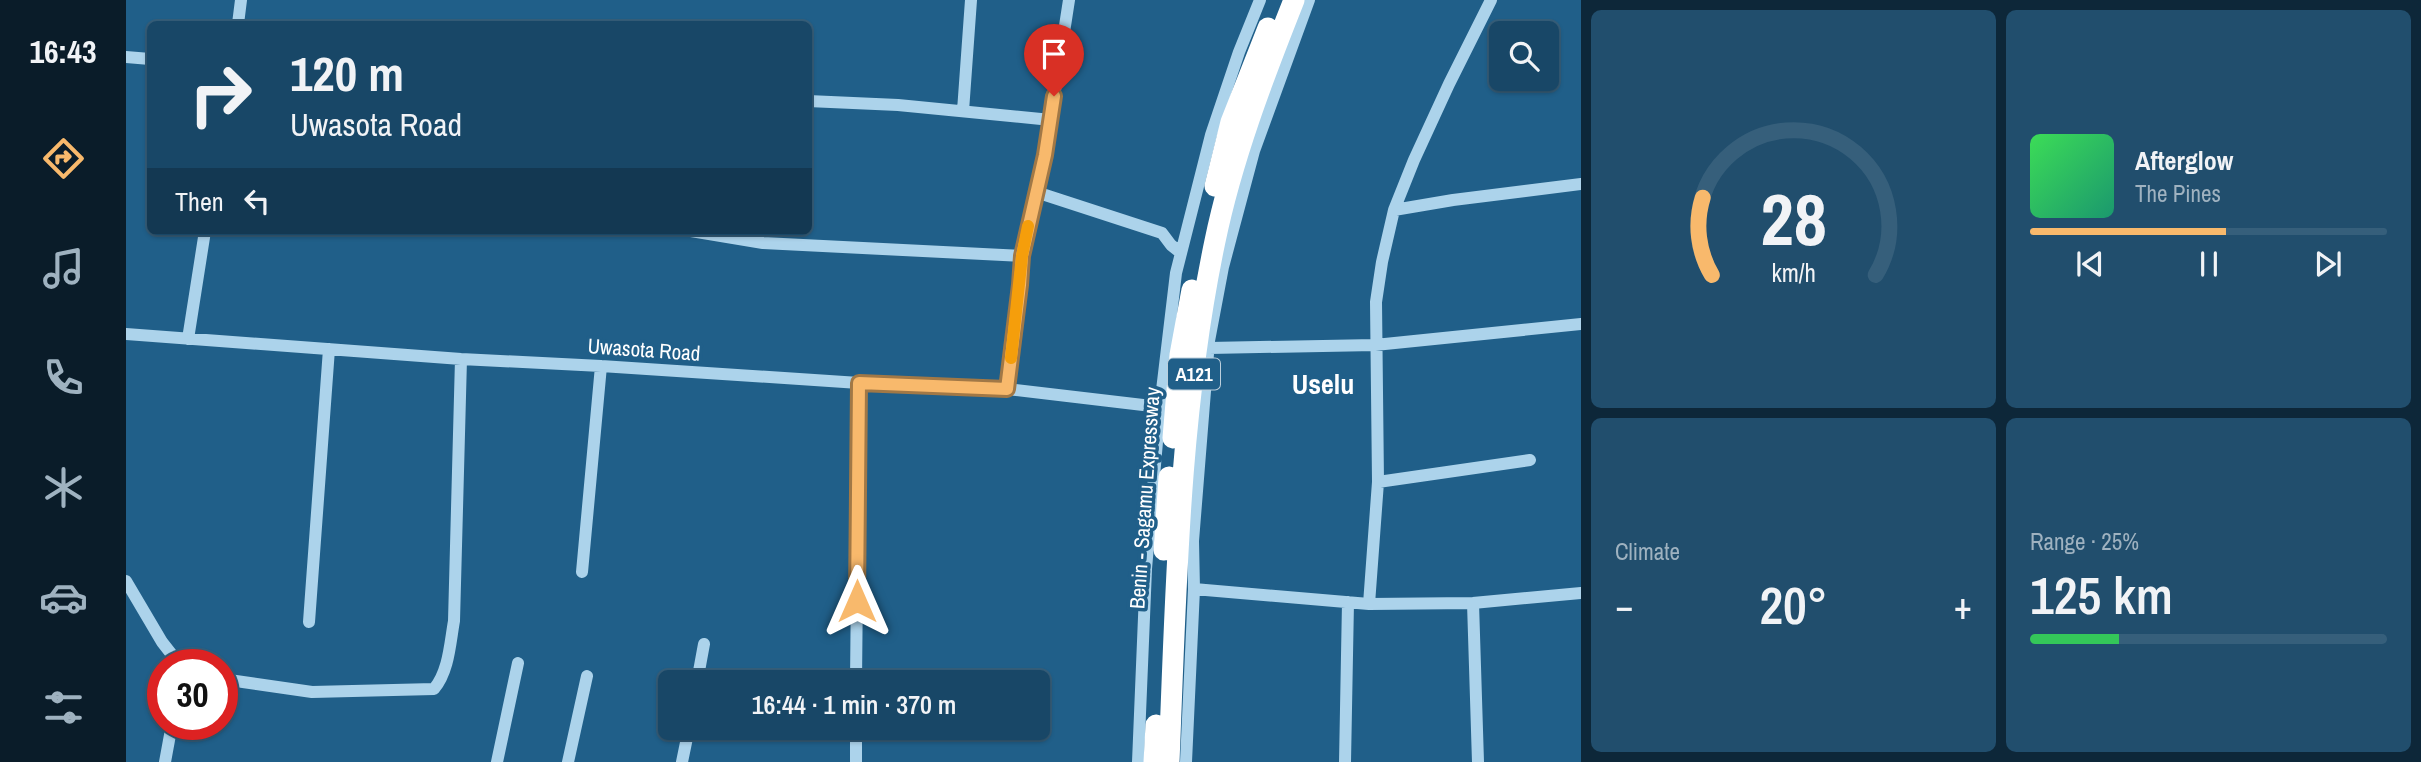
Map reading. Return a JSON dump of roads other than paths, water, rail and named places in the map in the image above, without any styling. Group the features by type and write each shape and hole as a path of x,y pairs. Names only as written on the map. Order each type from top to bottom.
{"highway":[{"name":"Benin - Sagamu Expressway","path":"1154,762 1166,512 1180,355 1206,220 1231,122 1279,0"},
{"name":"A121","path":"1169,762 1176,587 1186,444 1203,303 1229,184 1294,0"}],"street":[{"path":"238,21 241,0"},
{"path":"963,111 971,0"},
{"path":"1007,389 1022,256 1051,120 1069,0"},
{"path":"1138,762 1146,569 1160,407 1176,272 1211,135 1260,0"},
{"path":"1186,762 1194,589 1193,541 1209,348 1223,267 1254,151 1309,0"},
{"path":"1369,604 1378,482 1376,302 1394,209 1449,84 1491,0"},
{"path":"126,57 147,59"},
{"path":"812,101 898,105 1051,120"},
{"path":"1394,209 1581,184"},
{"path":"1036,192 1162,233 1171,246 1181,253"},
{"path":"188,339 204,235"},
{"path":"715,235 763,243 1022,256"},
{"path":"1209,348 1375,345 1581,324"},
{"name":"Uwasota Road","path":"126,334 461,359 859,383 1007,389 1160,407"},
{"path":"309,622 329,349"},
{"path":"238,681 312,692 434,689 448,657 453,621 461,359"},
{"path":"582,572 601,366"},
{"path":"856,670 859,383"},
{"path":"1378,482 1530,460"},
{"path":"126,580 167,649"},
{"path":"1194,589 1369,604 1473,603 1581,593"},
{"path":"1345,762 1348,602"},
{"path":"1473,603 1478,762"},
{"path":"699,670 704,644"},
{"path":"497,762 519,663"},
{"path":"568,762 587,676"},
{"path":"165,762 169,740"},
{"path":"682,762 687,740"},
{"path":"856,740 856,762"}],"district":[{"name":"Uselu","path":"1323,384"}]}
